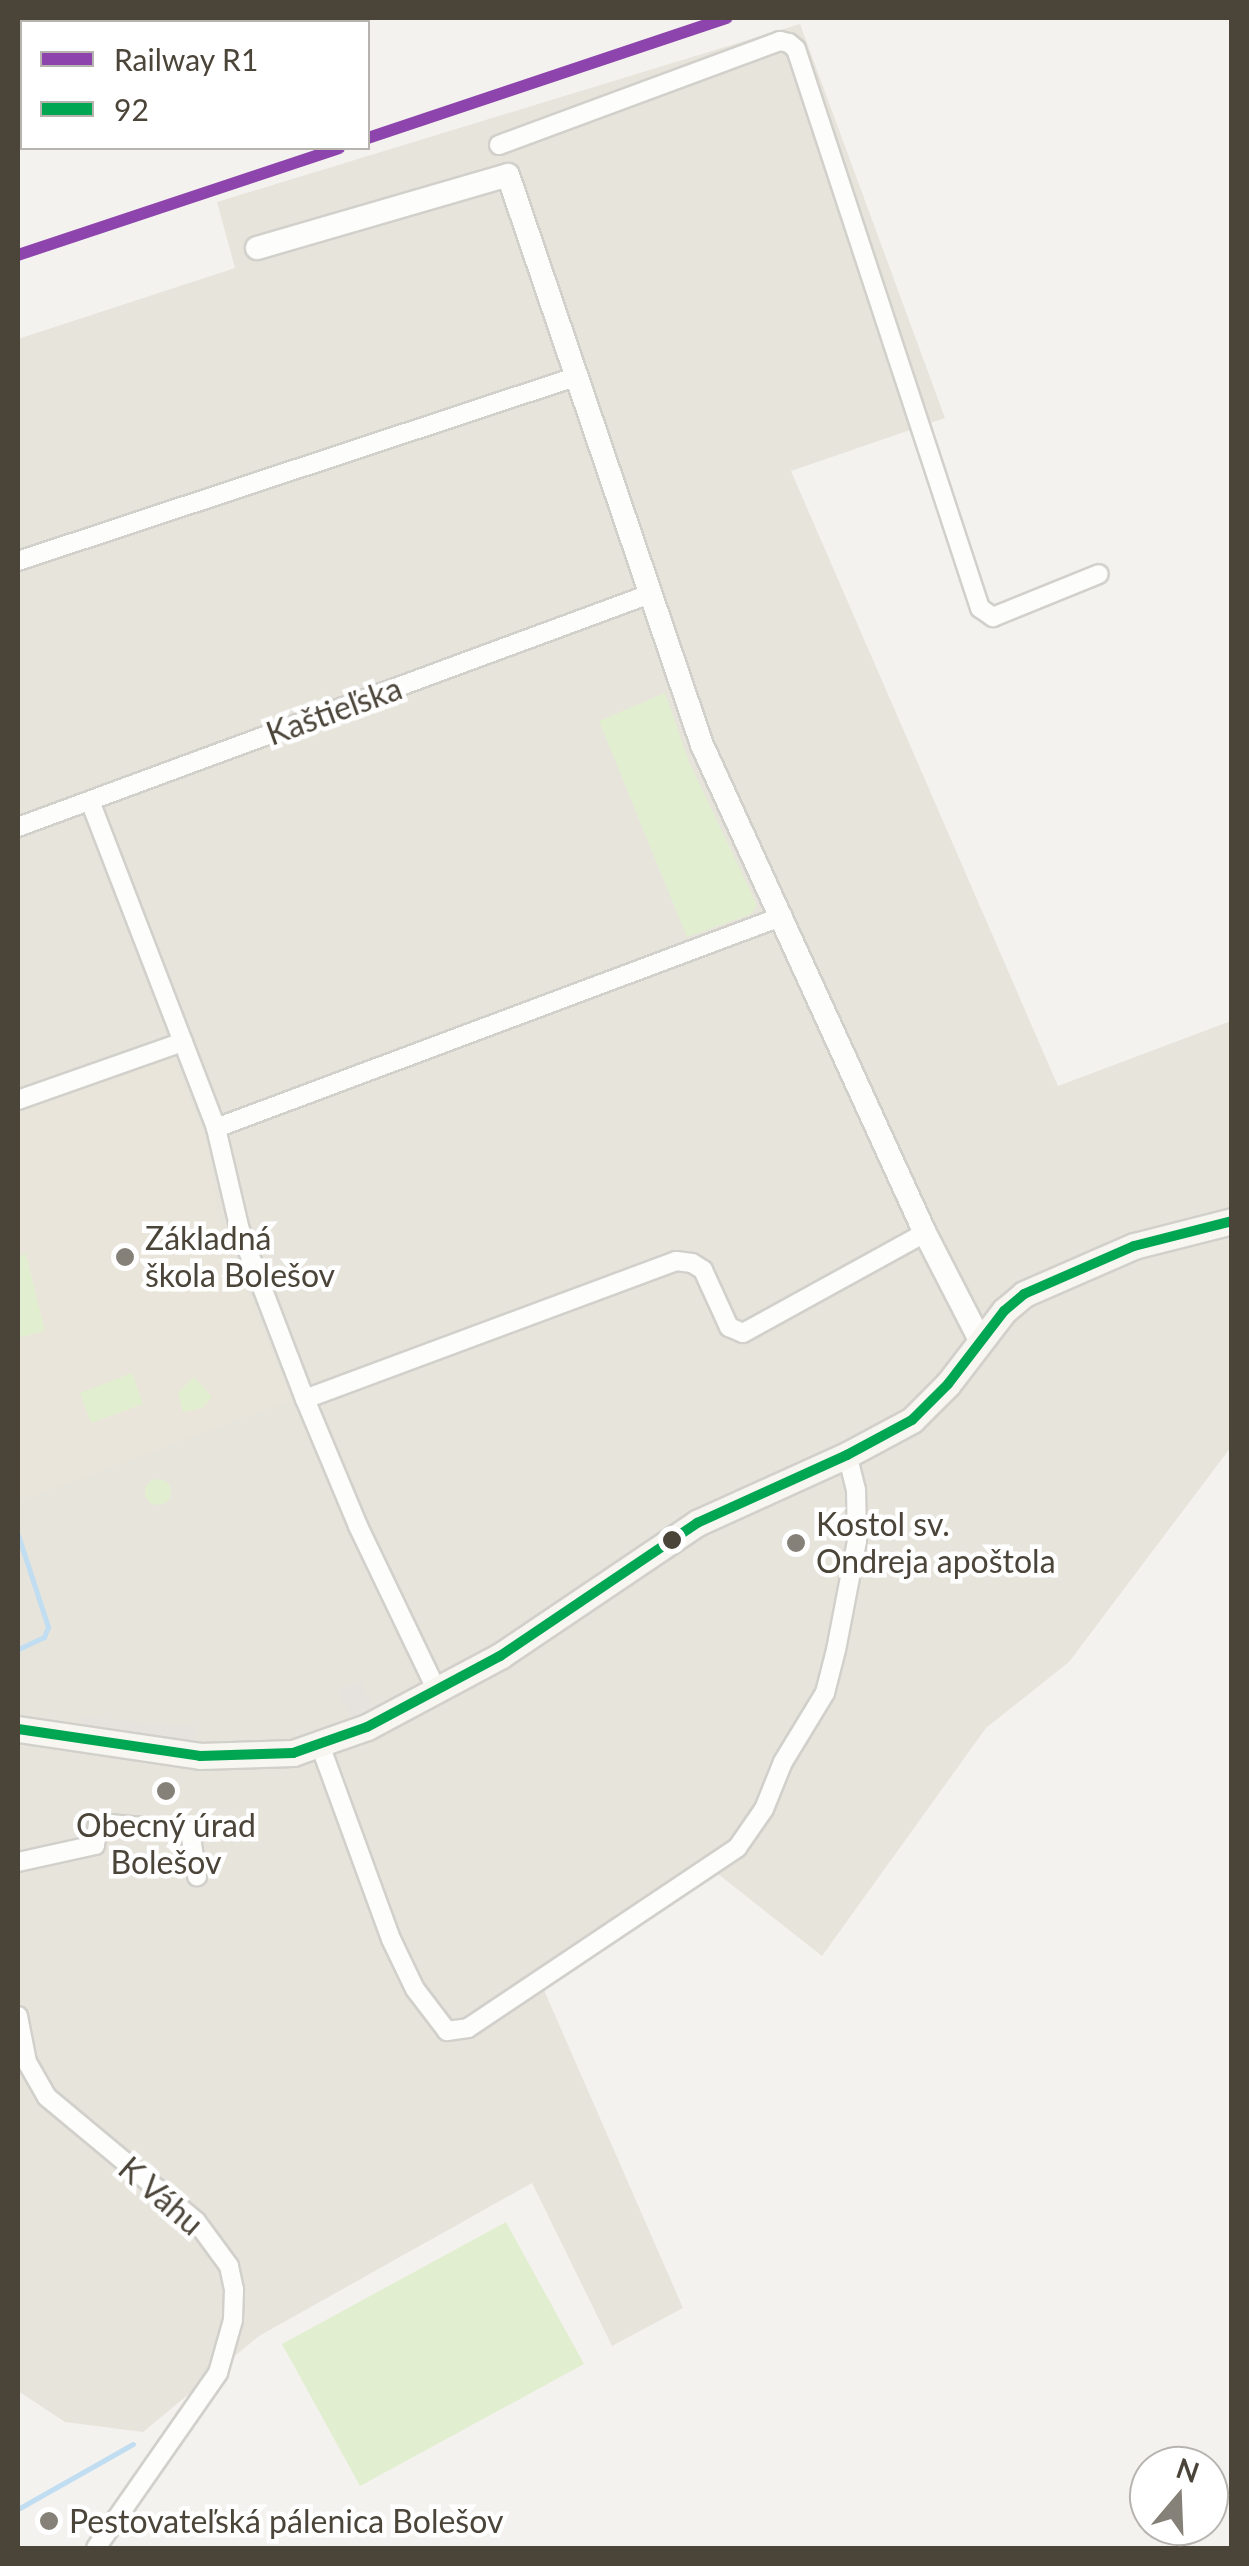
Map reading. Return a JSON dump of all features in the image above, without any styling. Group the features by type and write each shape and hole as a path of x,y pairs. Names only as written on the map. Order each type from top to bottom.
{"main road":[{"path":"18,1729 200,1756 277,1754 320,1746 438,1693 697,1523 847,1455 912,1420 931,1404 1013,1303 1048,1280 1134,1246 1232,1221"}],"street":[{"path":"499,145 780,41 789,43 796,49 980,608 993,617 1099,574"},
{"path":"256,248 508,175 702,745 925,1233 980,1340"},
{"path":"18,562 576,378"},
{"name":"Kaštieľska","path":"18,828 650,594"},
{"path":"90,800 216,1128 240,1230 305,1400 358,1526 438,1693"},
{"path":"216,1128 783,916"},
{"path":"18,1100 182,1042"},
{"path":"305,1400 676,1261 692,1262 703,1270 729,1327 743,1333 925,1233"},
{"path":"320,1746 391,1938 416,1989 448,2031 468,2028 737,1848 764,1809 783,1762 825,1693 836,1650 857,1541 856,1490 847,1455"},
{"path":"18,1862 95,1845 98,1822 190,1831 197,1876"},
{"name":"K Váhu","path":"18,2016 27,2062 47,2096 196,2221 229,2266 234,2290 233,2320 218,2374 96,2548"}],"shaded area":[{"path":"800,24 945,418 791,471 1058,1086 1231,1021 1231,1447 1069,1662 986,1728 822,1956 718,1874 544,1990 683,2308 612,2346 532,2183 259,2336 143,2432 65,2422 18,2391 18,339 235,268 217,202"},
{"name":"Základná škola Bolešov","path":"171,1055 208,1147 218,1220 291,1400 18,1502 18,1110"},
{"path":"360,1681 373,1706 351,1717 338,1692"},
{"path":"83,1717 197,1727 194,1756 84,1740"}],"green space":[{"path":"665,693 689,762 757,905 751,914 687,937 599,721"},
{"path":"26,1254 45,1331 18,1338 18,1256"},
{"path":"132,1373 143,1404 91,1423 80,1393"},
{"path":"194,1377 212,1397 202,1408 183,1412 178,1393"},
{"path":"158,1479 167,1483 171,1492 167,1501 158,1505 149,1501 145,1492 149,1483"},
{"path":"506,2222 584,2364 360,2486 282,2344"}],"waterway":[{"path":"18,1535 48,1627 44,1637 18,1649"},
{"path":"18,2509 133,2444"}],"rail line":[{"name":"R1","path":"370,137 726,18"},
{"name":"R1","path":"18,255 333,150"}],"transit line":[{"name":"92","path":"18,1729 200,1756 293,1753 367,1727 500,1656 697,1523 847,1455 912,1420 948,1384 1004,1311 1024,1294 1134,1246 1232,1221"}],"place":[{"name":"Základná škola Bolešov","path":"125,1257"},
{"name":"Kostol sv. Ondreja apoštola","path":"796,1543"},
{"name":"Obecný úrad Bolešov","path":"166,1791"},
{"name":"Pestovateľská pálenica Bolešov","path":"49,2521"}]}
